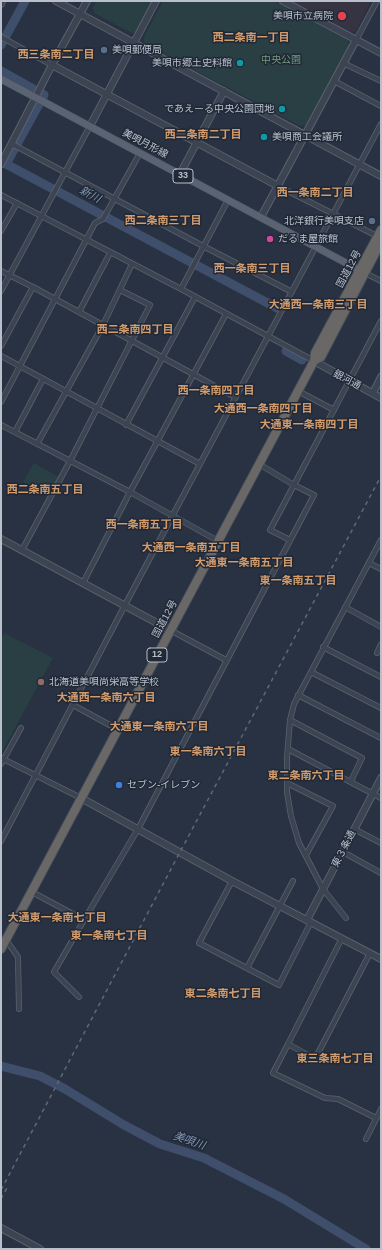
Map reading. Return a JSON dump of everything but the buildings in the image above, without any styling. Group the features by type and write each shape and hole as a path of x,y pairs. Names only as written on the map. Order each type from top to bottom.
{"highway":[{"name":"国道12号","path":"1,949 5,937 32,892 117,729 314,362 315,354 380,236"}],"main road":[{"name":"美唄月形線","path":"1,79 362,271"}],"street":[{"path":"56,1 381,176"},
{"path":"1,164 87,1"},
{"path":"1,291 66,172 156,1"},
{"path":"283,1 381,53"},
{"path":"261,217 377,1"},
{"path":"1,37 278,186 380,236"},
{"path":"343,63 381,81"},
{"path":"334,81 381,106"},
{"path":"180,174 224,91"},
{"path":"1,841 34,776 381,124"},
{"path":"12,144 292,292"},
{"path":"1,402 95,223 103,219 140,153"},
{"path":"1,195 195,297 314,362"},
{"path":"180,290 228,200"},
{"path":"1,231 17,203"},
{"path":"79,312 110,253"},
{"path":"37,444 103,324 132,264"},
{"path":"1,271 103,324 235,397"},
{"path":"362,271 381,281"},
{"path":"1,346 32,287"},
{"path":"22,550 70,461 150,305 120,290"},
{"path":"126,425 195,297"},
{"path":"83,583 130,492 226,314"},
{"path":"290,540 270,530 381,321"},
{"path":"1,356 200,464"},
{"name":"銀河通","path":"314,362 381,398"},
{"path":"373,393 381,377"},
{"path":"15,432 43,379"},
{"path":"298,391 334,410"},
{"path":"1,425 130,492 218,541"},
{"path":"78,997 54,972 138,829 314,495 259,464"},
{"path":"1,539 226,660"},
{"path":"346,918 323,889 299,843 291,816 286,758 290,720 294,704 381,540"},
{"path":"369,563 381,569"},
{"path":"345,607 381,627"},
{"path":"377,653 381,644"},
{"path":"324,647 381,677"},
{"path":"312,672 381,708"},
{"path":"298,695 381,738"},
{"path":"73,705 117,729"},
{"path":"290,720 362,758 351,781"},
{"path":"21,728 2,760 81,798 232,881 381,959"},
{"path":"288,749 381,798"},
{"name":"東３条通","path":"309,921 323,889 381,778"},
{"path":"287,783 333,806 306,855"},
{"path":"354,829 381,843"},
{"path":"343,852 381,873"},
{"path":"232,881 199,943 279,985 309,921"},
{"path":"247,968 293,881"},
{"path":"32,892 84,920"},
{"path":"5,937 18,957 19,1009"},
{"path":"342,938 273,1073 325,1098 338,1099 376,1118"},
{"path":"288,1044 315,1059 370,953"},
{"path":"366,1139 381,1109"},
{"path":"1,1228 40,1249"}],"shaded area":[{"name":"美唄市立病院","path":"292,1 371,1 355,32 349,31"}],"green space":[{"path":"96,1 153,1 136,32 132,33 94,13 93,8"},
{"name":"中央公園","path":"163,1 274,1 348,40 349,46 306,125 300,126 144,43 144,37"},
{"path":"34,463 59,477 48,497 23,482"},
{"path":"4,633 53,658 2,752 1,639"}],"waterway":[{"name":"新川","path":"1,45 25,1"},
{"name":"新川","path":"1,71 44,95 6,164 277,308"},
{"name":"新川","path":"286,351 302,360"},
{"name":"美唄川","path":"1,1066 40,1076 65,1089 124,1125 160,1144 204,1158 284,1199 366,1249"}],"railway":[{"path":"1,1190 381,476"},
{"path":"1,1199 8,1186"}],"place":[{"name":"美唄市立病院","path":"342,16"},
{"name":"美唄郵便局","path":"104,50"},
{"name":"美唄市郷土史料館","path":"240,63"},
{"name":"であえーる中央公園団地","path":"282,109"},
{"name":"美唄商工会議所","path":"264,137"},
{"name":"北洋銀行美唄支店","path":"372,221"},
{"name":"だるま屋旅館","path":"270,239"},
{"name":"北海道美唄尚栄高等学校","path":"41,682"},
{"name":"セブン-イレブン","path":"119,785"}],"district":[{"name":"西二条南一丁目","path":"251,38"},
{"name":"西三条南二丁目","path":"56,55"},
{"name":"西二条南二丁目","path":"203,135"},
{"name":"西一条南二丁目","path":"315,193"},
{"name":"西二条南三丁目","path":"163,221"},
{"name":"西一条南三丁目","path":"252,269"},
{"name":"大通西一条南三丁目","path":"318,305"},
{"name":"西二条南四丁目","path":"135,330"},
{"name":"西一条南四丁目","path":"216,391"},
{"name":"大通西一条南四丁目","path":"263,409"},
{"name":"大通東一条南四丁目","path":"309,425"},
{"name":"西二条南五丁目","path":"45,490"},
{"name":"西一条南五丁目","path":"144,525"},
{"name":"大通西一条南五丁目","path":"191,548"},
{"name":"大通東一条南五丁目","path":"244,563"},
{"name":"東一条南五丁目","path":"298,581"},
{"name":"大通西一条南六丁目","path":"106,698"},
{"name":"大通東一条南六丁目","path":"159,727"},
{"name":"東一条南六丁目","path":"208,752"},
{"name":"東二条南六丁目","path":"306,776"},
{"name":"大通東一条南七丁目","path":"57,918"},
{"name":"東一条南七丁目","path":"109,936"},
{"name":"東二条南七丁目","path":"223,994"},
{"name":"東三条南七丁目","path":"335,1059"}]}
